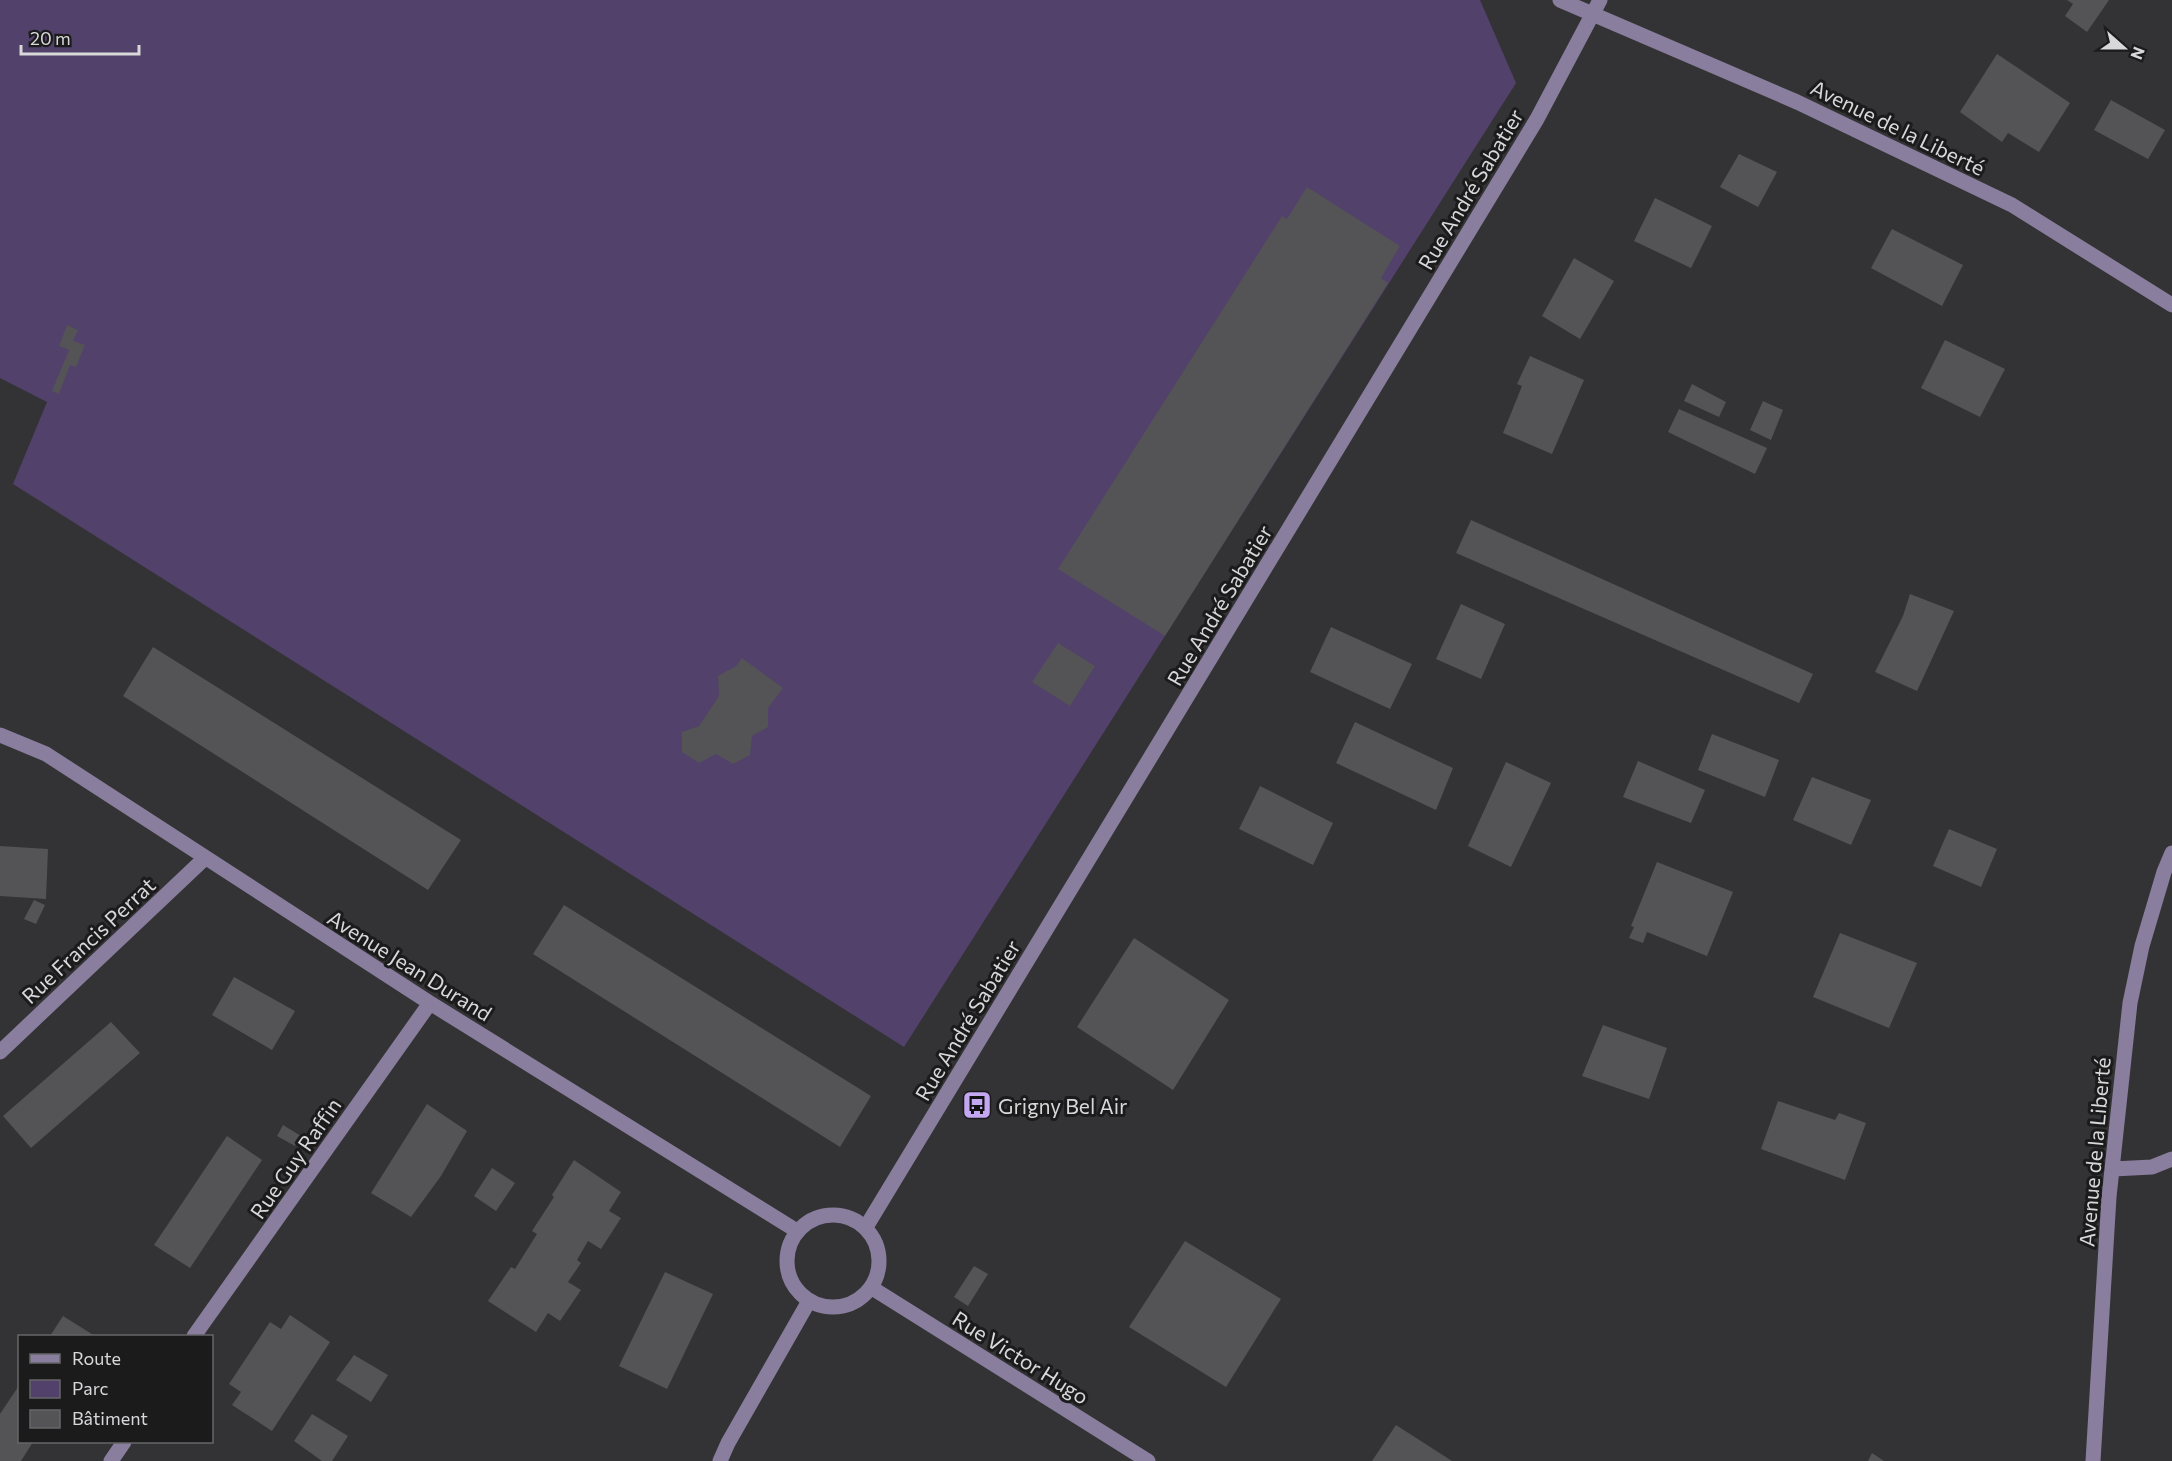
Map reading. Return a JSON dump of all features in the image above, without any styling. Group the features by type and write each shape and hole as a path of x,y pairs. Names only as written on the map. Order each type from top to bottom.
{"street":[{"name":"Avenue de la Liberté","path":"1560,0 1797,102 2012,205 2172,305"},
{"name":"Rue André Sabatier","path":"866,1227 1531,130 1600,0"},
{"name":"Avenue Jean Durand","path":"0,735 46,754 430,1003 797,1231"},
{"name":"Avenue de la Liberté","path":"2093,1461 2109,1197 2130,1003 2142,946 2172,853"},
{"name":"Rue Francis Perrat","path":"0,1052 205,858"},
{"name":"Rue Guy Raffin","path":"195,1335 430,1003"},
{"path":"2113,1168 2151,1167 2172,1159"},
{"path":"831,1214 849,1217 866,1227 876,1241 880,1257 879,1273 872,1288 859,1300 843,1307 826,1307 809,1301 797,1291 790,1277 787,1261 789,1245 797,1231 813,1219 831,1214"},
{"name":"Rue Victor Hugo","path":"872,1288 1148,1461"},
{"path":"720,1461 809,1301"},
{"path":"111,1461 123,1443"}],"green space":[{"path":"0,0 1480,0 1516,83 904,1047 13,484 47,402 0,378"}],"building":[{"path":"2067,0 2109,0 2087,32 2065,16 2073,4"},
{"path":"1997,54 2070,103 2039,152 2008,133 2002,142 1960,112"},
{"path":"2111,100 2165,130 2148,159 2094,130"},
{"path":"1739,154 1777,172 1758,207 1720,187"},
{"path":"1307,187 1400,246 1381,278 1388,283 1165,636 1058,569 1282,216 1287,219"},
{"path":"1655,198 1712,226 1691,268 1634,241"},
{"path":"1892,229 1963,265 1942,306 1871,268"},
{"path":"1574,258 1614,281 1580,339 1542,316"},
{"path":"67,325 78,330 73,341 85,345 76,367 70,365 59,394 52,391 69,350 59,346"},
{"path":"1945,340 2005,369 1980,417 1921,388"},
{"path":"1530,356 1584,380 1552,454 1503,433 1522,386 1517,384"},
{"path":"1692,384 1726,402 1719,417 1684,401"},
{"path":"1763,401 1783,410 1771,440 1750,430"},
{"path":"1679,409 1767,448 1755,474 1668,432"},
{"path":"1471,520 1813,674 1799,703 1456,553"},
{"path":"1910,594 1954,611 1917,691 1875,672 1903,616"},
{"path":"1461,604 1505,624 1481,679 1436,659"},
{"path":"1331,627 1412,664 1390,709 1310,672"},
{"path":"1058,643 1095,666 1070,706 1032,682"},
{"path":"153,647 461,840 428,890 123,696"},
{"path":"742,658 783,688 768,708 768,727 752,736 750,755 733,764 716,754 699,763 682,752 682,732 699,726 719,696 718,676 736,666"},
{"path":"1355,722 1453,768 1436,810 1336,763"},
{"path":"1712,734 1779,760 1765,797 1698,770"},
{"path":"1638,761 1705,790 1691,823 1623,797"},
{"path":"1506,762 1551,783 1511,867 1468,846"},
{"path":"1812,777 1871,800 1851,845 1793,820"},
{"path":"1260,786 1333,823 1313,865 1239,829"},
{"path":"1949,829 1997,849 1981,887 1933,866"},
{"path":"0,846 48,849 46,899 0,896"},
{"path":"1657,862 1733,892 1707,956 1647,932 1643,943 1629,938 1634,927 1631,926"},
{"path":"34,900 45,905 36,924 24,919"},
{"path":"564,905 871,1096 840,1147 533,954"},
{"path":"1840,933 1917,963 1889,1028 1813,997"},
{"path":"1134,938 1229,1000 1173,1090 1077,1027"},
{"path":"234,977 295,1011 272,1050 212,1015"},
{"path":"111,1022 140,1053 31,1148 3,1116"},
{"path":"1603,1025 1667,1048 1649,1099 1582,1076"},
{"path":"1778,1101 1835,1120 1839,1113 1866,1123 1845,1180 1761,1149"},
{"path":"427,1104 467,1131 441,1176 411,1217 371,1193"},
{"path":"283,1125 301,1136 295,1146 277,1136"},
{"path":"227,1136 262,1160 190,1268 154,1245"},
{"path":"574,1160 621,1192 609,1211 621,1218 601,1249 588,1241 577,1260 581,1263 568,1282 581,1290 560,1321 548,1313 536,1332 488,1301 511,1267 515,1269 537,1234 532,1231"},
{"path":"492,1168 515,1183 496,1211 474,1196"},
{"path":"1185,1241 1281,1299 1226,1387 1129,1327"},
{"path":"974,1266 988,1274 968,1306 954,1297"},
{"path":"665,1272 713,1294 667,1389 619,1366"},
{"path":"290,1315 330,1342 272,1431 232,1405 241,1392 229,1384 270,1322 281,1329"},
{"path":"63,1316 93,1335 51,1335"},
{"path":"354,1355 388,1375 371,1402 336,1380"},
{"path":"18,1387 18,1443 32,1443 21,1461 0,1461 0,1414"},
{"path":"312,1414 348,1436 332,1461 322,1461 294,1441"},
{"path":"1396,1425 1452,1461 1372,1461"},
{"path":"1872,1453 1884,1461 1868,1461"}],"place":[{"name":"Grigny Bel Air","path":"977,1105"}]}
